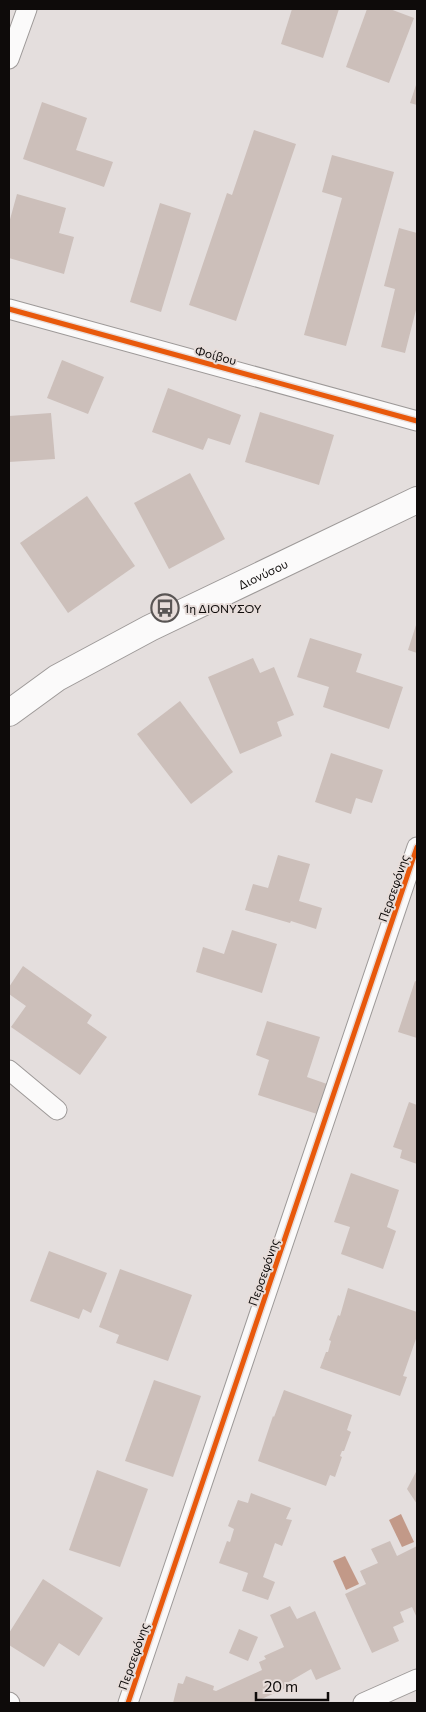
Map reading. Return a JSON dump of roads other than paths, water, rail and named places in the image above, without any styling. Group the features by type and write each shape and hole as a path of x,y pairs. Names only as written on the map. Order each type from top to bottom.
{"main road":[{"name":"Διονύσου","path":"9,714 57,678 150,628 417,500"}],"street":[{"path":"9,59 26,9"},
{"name":"Φοίβου","path":"9,309 417,421"},
{"name":"Περσεφόνης","path":"128,1703 417,847"},
{"path":"9,1070 58,1110"},
{"path":"363,1703 417,1679"}],"place":[{"name":"1η ΔΙΟΝΥΣΟΥ","path":"165,608"}]}
